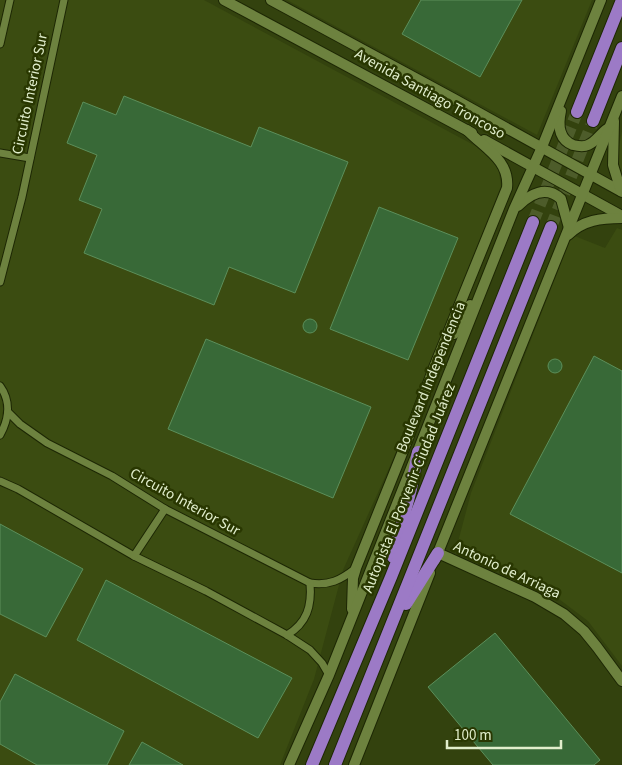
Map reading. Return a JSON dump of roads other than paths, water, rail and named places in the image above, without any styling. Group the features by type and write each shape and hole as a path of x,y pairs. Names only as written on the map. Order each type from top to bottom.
{"highway":[{"path":"577,112 622,0"},
{"path":"593,121 622,48"},
{"name":"Autopista El Porvenir-Ciudad Juárez","path":"312,765 391,577 533,222"},
{"path":"335,765 551,228"},
{"path":"391,577 393,556 411,489 418,452"},
{"path":"389,631 438,553"}],"main road":[{"name":"Avenida Santiago Troncoso","path":"224,0 467,130 622,217"},
{"name":"Avenida Santiago Troncoso","path":"271,0 621,192"},
{"name":"Boulevard Independencia","path":"289,765 329,675 488,274 542,147 601,0"},
{"path":"354,765 622,96"},
{"path":"560,102 559,129 565,140 570,144 577,146 589,145 612,122"},
{"path":"612,122 615,129 612,154 613,165 621,192"},
{"path":"352,616 353,578 356,568 407,442 433,370 507,188 507,174 501,161 467,130"},
{"path":"514,210 536,192 550,192 561,199 565,210 567,233"},
{"path":"567,233 590,221 622,217"},
{"path":"433,370 488,274"},
{"name":"Antonio de Arriaga","path":"438,553 535,597 559,610 584,631 622,682"}],"street":[{"path":"0,44 10,0"},
{"name":"Circuito Interior Sur","path":"0,282 30,158 64,0"},
{"path":"0,153 30,158"},
{"path":"0,386 7,401 8,412 6,424 0,435"},
{"name":"Circuito Interior Sur","path":"8,412 20,424 47,444 112,476 165,509 310,583"},
{"path":"0,481 18,489 134,556 206,591 287,635 310,650 322,663 329,675"},
{"path":"134,556 165,509"},
{"path":"287,635 296,629 309,610 310,583 320,585 331,583 344,577 356,568"}],"tunnel":[{"path":"533,222 577,112"},
{"path":"551,227 593,121"}]}
